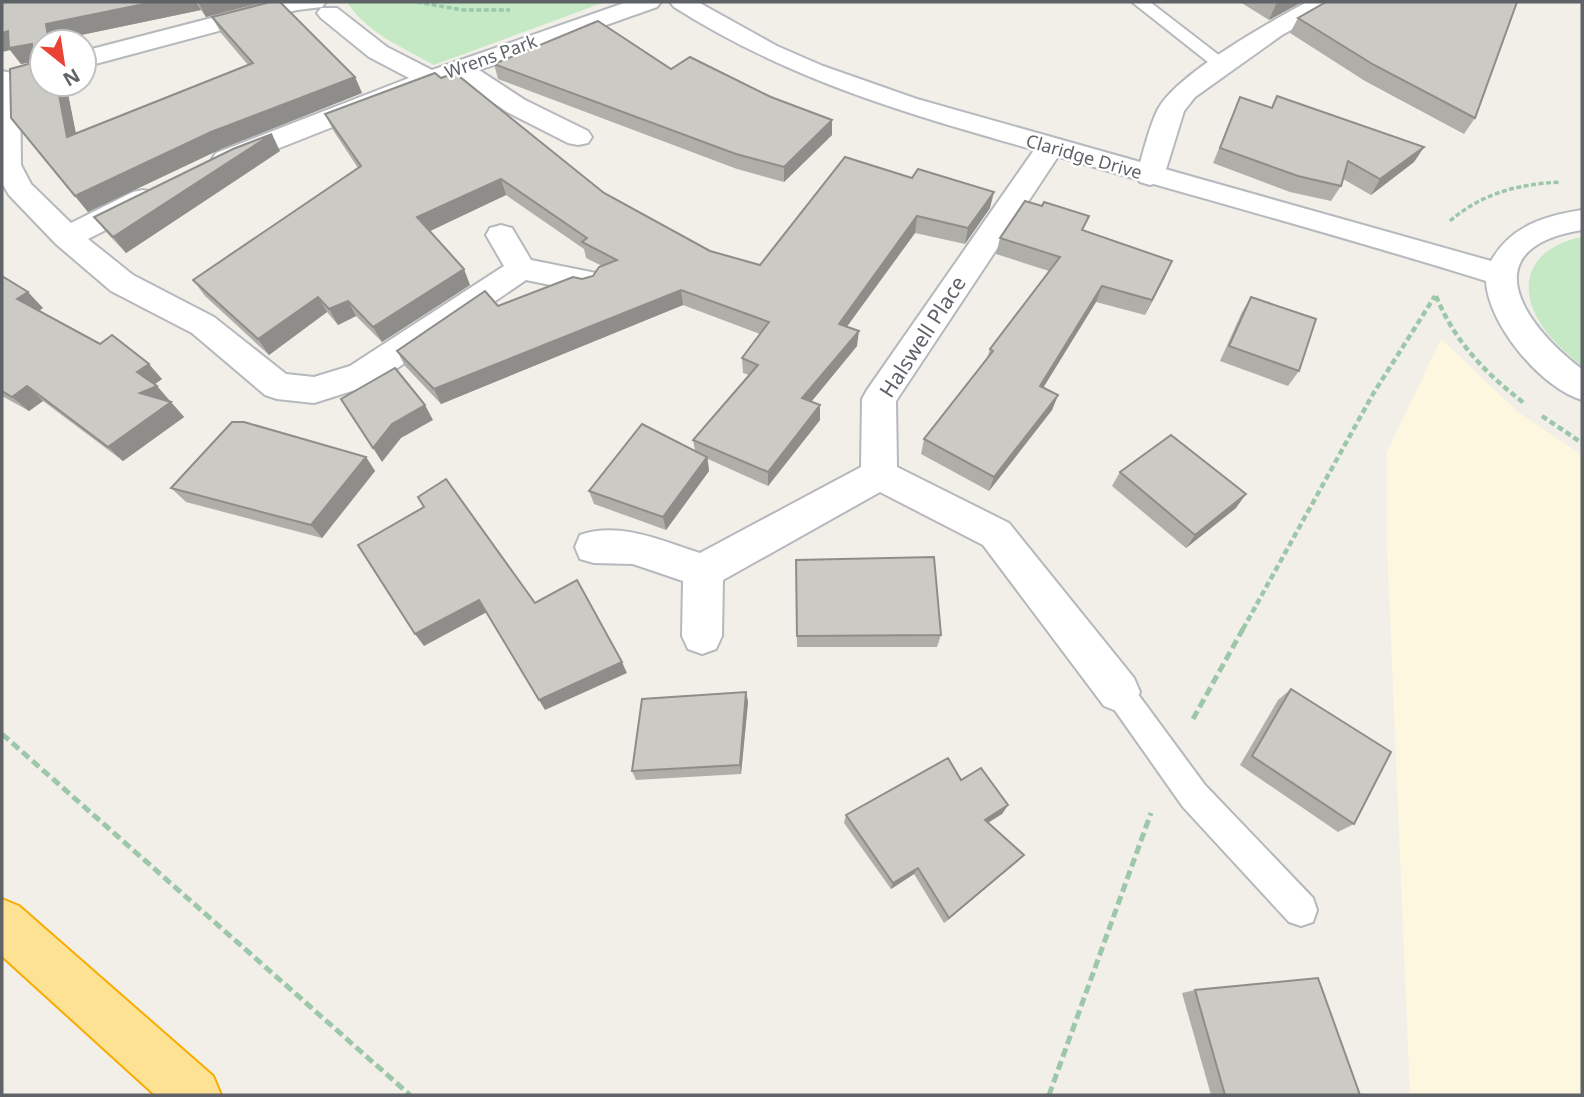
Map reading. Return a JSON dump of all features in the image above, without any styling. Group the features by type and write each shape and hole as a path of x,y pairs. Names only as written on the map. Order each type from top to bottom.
{"highway":[{"path":"2,923 194,1095"}],"street":[{"name":"Wrens Park","path":"200,171 459,68 649,2"},
{"name":"Claridge Drive","path":"682,2 743,40 803,67 948,119 1385,239 1501,275"},
{"path":"1150,176 1171,110 1186,91 1273,30 1324,2"},
{"path":"98,55 296,3 321,8 378,52 430,79"},
{"path":"459,68 516,106 578,137"},
{"path":"13,77 7,165 19,189 67,237 122,283 202,325 277,386 314,390 362,375 521,269 585,281"},
{"name":"Halswell Place","path":"879,475 879,399 1051,146"},
{"path":"67,237 167,187"},
{"path":"1582,220 1554,224 1533,232 1517,243 1506,258 1501,275 1503,297 1514,321 1533,346 1559,372 1582,387"},
{"path":"501,235 521,269"},
{"path":"594,547 633,548 703,571 879,475 996,534 1119,692"},
{"path":"702,636 703,571"}],"lane":[{"path":"1140,2 1224,66"},
{"path":"1119,692 1194,796 1301,910"}],"path":[{"path":"417,2 437,8 472,11 520,8"},
{"path":"1049,1095 1169,762 1373,394 1436,296"},
{"path":"2,734 410,1095"}],"shaded area":[{"path":"1441,339 1518,412 1582,455 1582,1095 1410,1095 1387,544 1387,452"}],"green space":[{"path":"347,2 605,2 434,65 375,31"},
{"path":"1582,237 1582,366 1558,345 1542,326 1531,303 1529,289 1530,276 1543,255 1567,241"}],"building":[{"path":"2,2 154,2 46,24 47,28 28,28 28,45 9,48 8,31 2,33"},
{"path":"270,2 280,2 355,77 211,132 75,196 11,118 10,69 28,64 28,98 60,98 67,137 253,63 212,17"},
{"path":"1326,2 1517,2 1475,118 1374,65 1298,18"},
{"path":"598,21 671,69 690,57 771,97 832,120 784,167 736,154 494,64"},
{"path":"435,73 441,78 455,73 604,193 710,251 760,265 845,157 912,178 918,169 994,192 968,228 917,216 839,324 859,331 802,398 820,405 768,472 693,440 758,365 742,358 769,322 681,290 434,389 397,351 485,291 498,306 573,277 582,279 593,276 599,267 617,260 582,242 587,238 501,179 417,217 464,269 373,327 348,301 329,309 318,297 258,339 193,280 361,166 325,114"},
{"path":"1277,96 1424,147 1380,179 1348,161 1341,186 1298,176 1220,148 1240,97 1272,108"},
{"path":"272,134 113,237 94,217 233,149"},
{"path":"1025,201 1042,206 1044,202 1089,216 1082,230 1172,261 1152,300 1102,286 1040,386 1058,395 994,477 924,439 993,351 990,349 1060,257 1000,238"},
{"path":"2,276 28,292 17,299 100,344 112,335 149,364 137,372 157,386 140,393 171,402 108,447 27,386 12,397 2,391"},
{"path":"1251,297 1316,319 1299,371 1229,346"},
{"path":"395,368 425,405 392,424 373,448 341,399"},
{"path":"232,422 244,422 366,457 311,525 171,488"},
{"path":"642,424 707,457 663,517 589,491"},
{"path":"1171,435 1246,494 1195,535 1120,472"},
{"path":"446,479 535,603 577,580 622,662 539,700 479,600 415,634 358,545 424,507 418,497"},
{"path":"934,557 941,635 797,636 796,560"},
{"path":"1291,689 1391,752 1354,824 1252,756"},
{"path":"746,692 740,765 632,771 642,699"},
{"path":"948,758 961,780 981,768 1008,805 985,820 1024,855 949,918 918,868 893,883 846,815"},
{"path":"1318,978 1360,1095 1225,1095 1195,990"}]}
